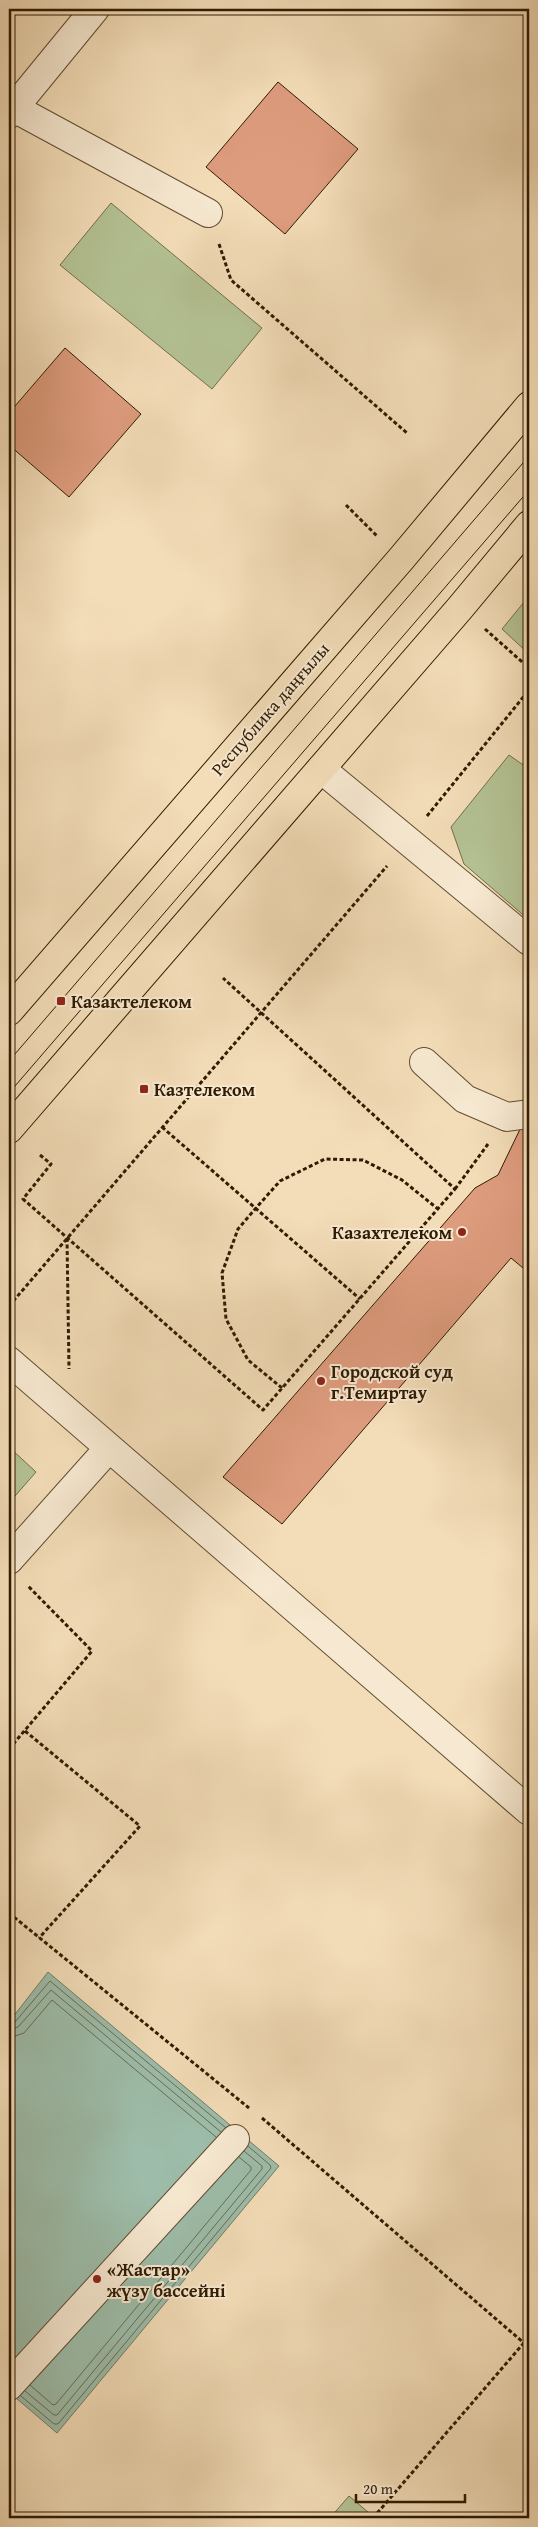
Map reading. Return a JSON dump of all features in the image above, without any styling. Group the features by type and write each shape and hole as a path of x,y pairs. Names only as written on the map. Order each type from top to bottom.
{"main road":[{"name":"Республика даңғылы","path":"9,1011 400,559 529,406"},
{"path":"9,1129 321,770 529,525"}],"street":[{"path":"95,9 12,111 208,213"},
{"path":"321,770 529,940"},
{"path":"424,1062 465,1099 518,1115"},
{"path":"9,1361 529,1811"},
{"path":"16,1570 110,1448"},
{"path":"9,2386 235,2139"}],"path":[{"path":"208,213 231,280 407,433"},
{"path":"346,505 400,559"},
{"path":"460,608 529,668"},
{"path":"9,1306 371,886 529,690"},
{"path":"529,696 526,718 529,728"},
{"path":"223,978 455,1189"},
{"path":"40,1155 51,1164 23,1199 263,1410 518,1115"},
{"path":"162,1127 360,1299"},
{"path":"282,1388 248,1360 226,1319 222,1273 238,1229 256,1208 280,1181 324,1159 363,1160 402,1180 438,1209"},
{"path":"67,1237 70,1413"},
{"path":"9,1749 92,1651 16,1570"},
{"path":"25,1731 140,1826 39,1938"},
{"path":"9,1913 300,2148 524,2343"},
{"path":"373,2518 529,2337"}],"shaded area":[{"path":"111,203 262,328 212,389 60,265"},
{"path":"529,596 529,654 502,629"},
{"path":"509,755 529,769 529,920 464,864 451,827"},
{"path":"9,1447 36,1472 9,1503"},
{"path":"349,2496 375,2518 330,2518"}],"water":[{"name":"«Жастар» жүзу бассейні","path":"48,1972 279,2166 57,2433 9,2392 9,2022"}],"building":[{"path":"278,82 358,149 285,234 206,167"},
{"path":"65,348 141,414 69,497 9,445 9,413"},
{"path":"523,1123 529,1129 529,1273 511,1258 282,1524 223,1477 475,1188 498,1175"}],"tram line":[{"path":"9,1061 529,456"},
{"path":"9,1093 529,490"}],"place":[{"name":"Казактелеком","path":"61,1001"},
{"name":"Казтелеком","path":"144,1089"},
{"name":"Казахтелеком","path":"462,1232"},
{"name":"Городской суд г.Темиртау","path":"321,1381"},
{"name":"«Жастар» жүзу бассейні","path":"97,2279"}]}
